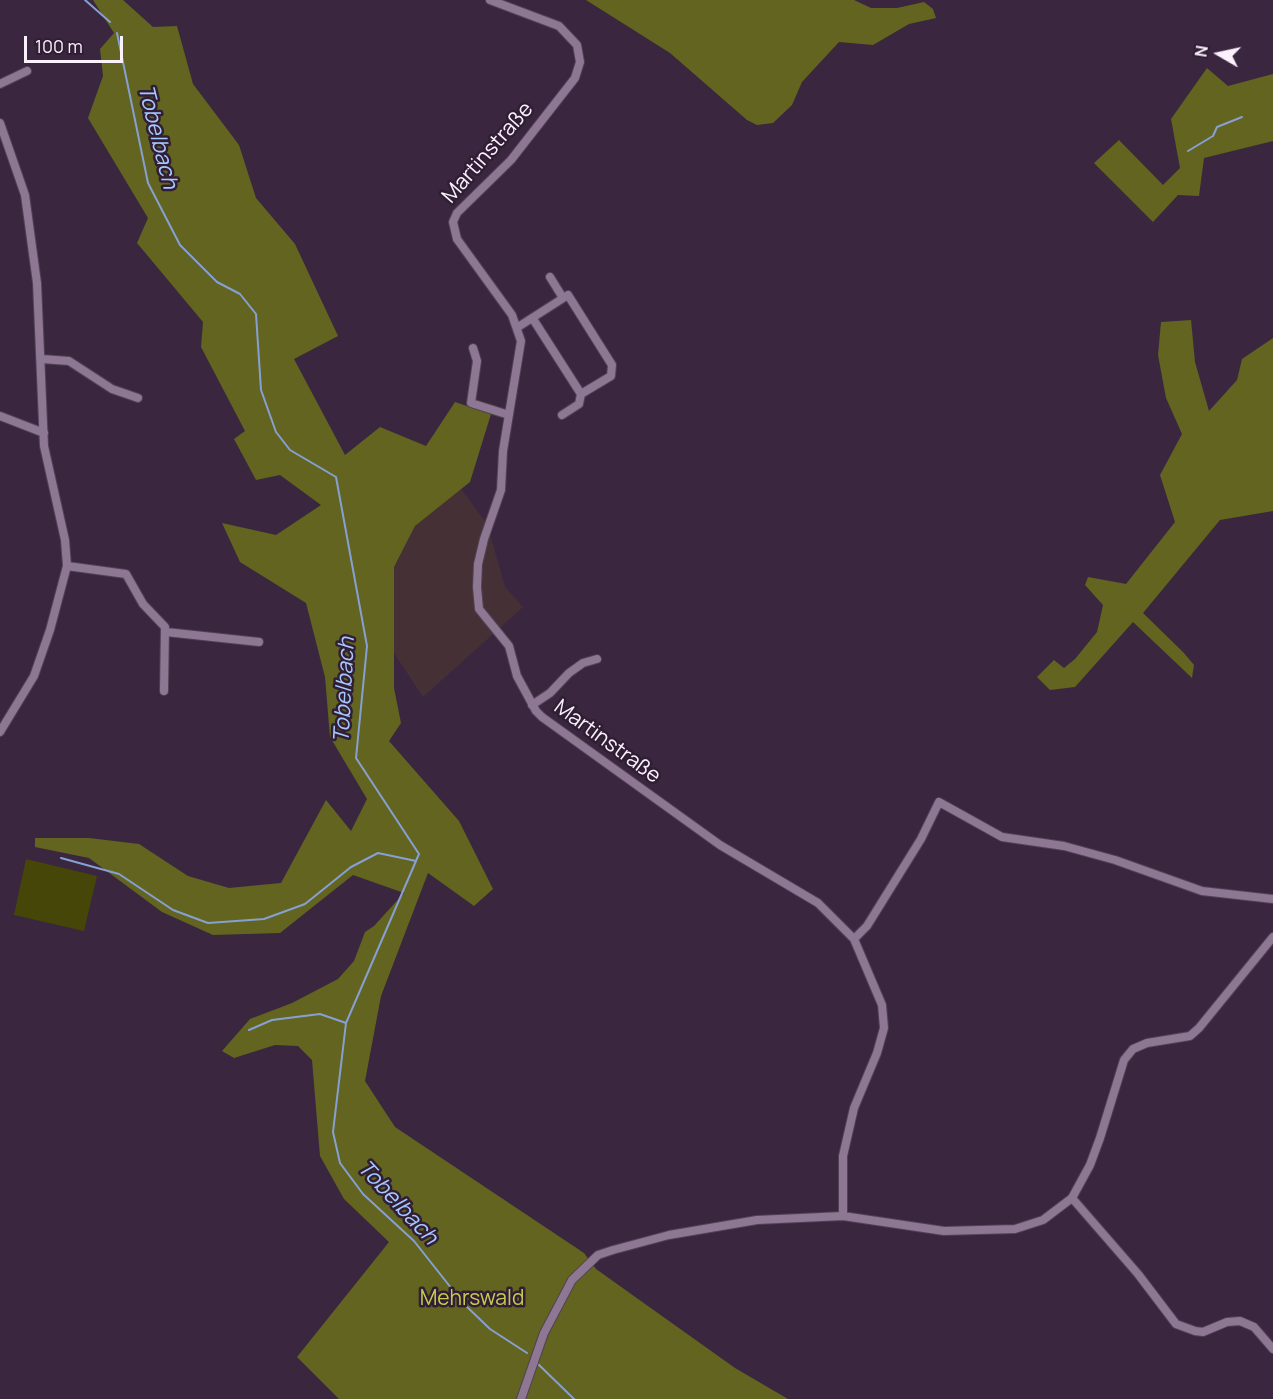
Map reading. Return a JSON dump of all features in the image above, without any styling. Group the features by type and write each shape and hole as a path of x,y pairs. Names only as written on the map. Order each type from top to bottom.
{"street":[{"name":"Martinstraße","path":"490,0 559,26 574,40 580,52 579,70 575,78 510,160 456,213 453,222 457,239 518,327 521,354 509,415 501,490 478,564 477,603 482,615 509,646 515,672 532,705 542,717 720,845 818,903 854,939 882,1005 884,1028 877,1053 854,1108 843,1156 841,1189 843,1216"},
{"path":"0,84 27,70"},
{"path":"0,123 25,195 37,283 44,433 65,540 67,566 38,668 0,732"},
{"path":"550,277 563,298"},
{"path":"518,327 568,295 613,371 611,376 581,394"},
{"path":"533,319 581,394 579,404 562,415"},
{"path":"473,348 477,362 471,403 509,415"},
{"path":"42,359 69,361 111,390 138,398"},
{"path":"0,416 44,433"},
{"path":"67,566 126,574 143,604 160,621 166,632 164,691"},
{"path":"166,632 259,642"},
{"path":"532,705 550,693 569,673 583,663 597,659"},
{"path":"854,939 867,926 921,839 939,802 1002,837 1064,846 1115,860 1202,891 1273,899"},
{"path":"521,1399 544,1333 572,1280 598,1255 634,1243 727,1223 843,1216 944,1231 999,1230 1025,1227 1043,1220 1072,1198 1090,1165 1124,1060 1133,1049 1147,1043 1190,1036 1273,937"},
{"path":"1072,1198 1130,1265 1176,1324 1203,1332 1227,1322 1240,1321 1254,1327 1273,1349"}],"shaded area":[{"path":"461,489 487,524 505,587 523,607 423,697 394,653 394,567 415,526"},
{"path":"26,859 97,876 84,931 14,915"}],"green space":[{"name":"Mehrswald","path":"93,0 123,0 153,27 177,26 193,84 239,145 256,198 295,244 338,336 294,359 345,455 380,427 426,446 455,402 491,414 470,482 415,526 394,567 394,688 401,723 389,741 459,821 493,889 474,906 428,873 381,996 365,1081 395,1127 584,1253 596,1269 735,1368 788,1399 339,1399 297,1357 389,1242 344,1199 320,1156 312,1060 298,1046 275,1045 234,1058 222,1051 250,1019 292,1003 338,979 354,961 365,932 374,926 404,893 353,875 280,933 213,935 162,912 89,858 35,847 35,838 89,838 139,844 188,876 229,888 281,883 326,800 351,831 367,799 330,737 325,677 306,603 240,562 222,523 276,535 321,505 280,475 256,480 234,439 245,431 201,347 203,322 137,243 148,218 88,118 103,76 100,49 114,33"},
{"path":"586,0 854,0 871,8 897,8 924,2 933,9 936,18 909,24 873,45 839,42 802,82 792,105 773,123 757,125 747,120 670,53"},
{"path":"1207,68 1228,86 1273,74 1273,141 1204,158 1199,196 1178,195 1153,222 1094,163 1119,140 1163,185 1180,168 1171,119"},
{"path":"1191,320 1195,362 1209,411 1237,380 1242,359 1273,338 1273,511 1220,520 1143,613 1194,665 1192,678 1133,622 1075,687 1050,690 1037,677 1054,660 1064,668 1075,659 1097,632 1103,605 1085,585 1088,577 1126,584 1175,522 1160,475 1182,434 1166,398 1158,355 1161,322"}],"waterway":[{"name":"Tobelbach","path":"85,0 110,22"},
{"name":"Tobelbach","path":"117,33 148,183 180,245 217,282 240,294 256,314 261,390 276,432 290,450 336,477 367,646 356,758 419,854 346,1023 333,1132 340,1163 363,1194 414,1241 463,1303 490,1329 527,1353"},
{"path":"1188,151 1213,136 1217,127 1242,117"},
{"path":"61,858 119,874 173,910 208,923 264,919 305,904 351,867 378,853 416,861"},
{"path":"249,1030 272,1020 320,1014 346,1023"},
{"name":"Tobelbach","path":"537,1363 574,1399"}]}
